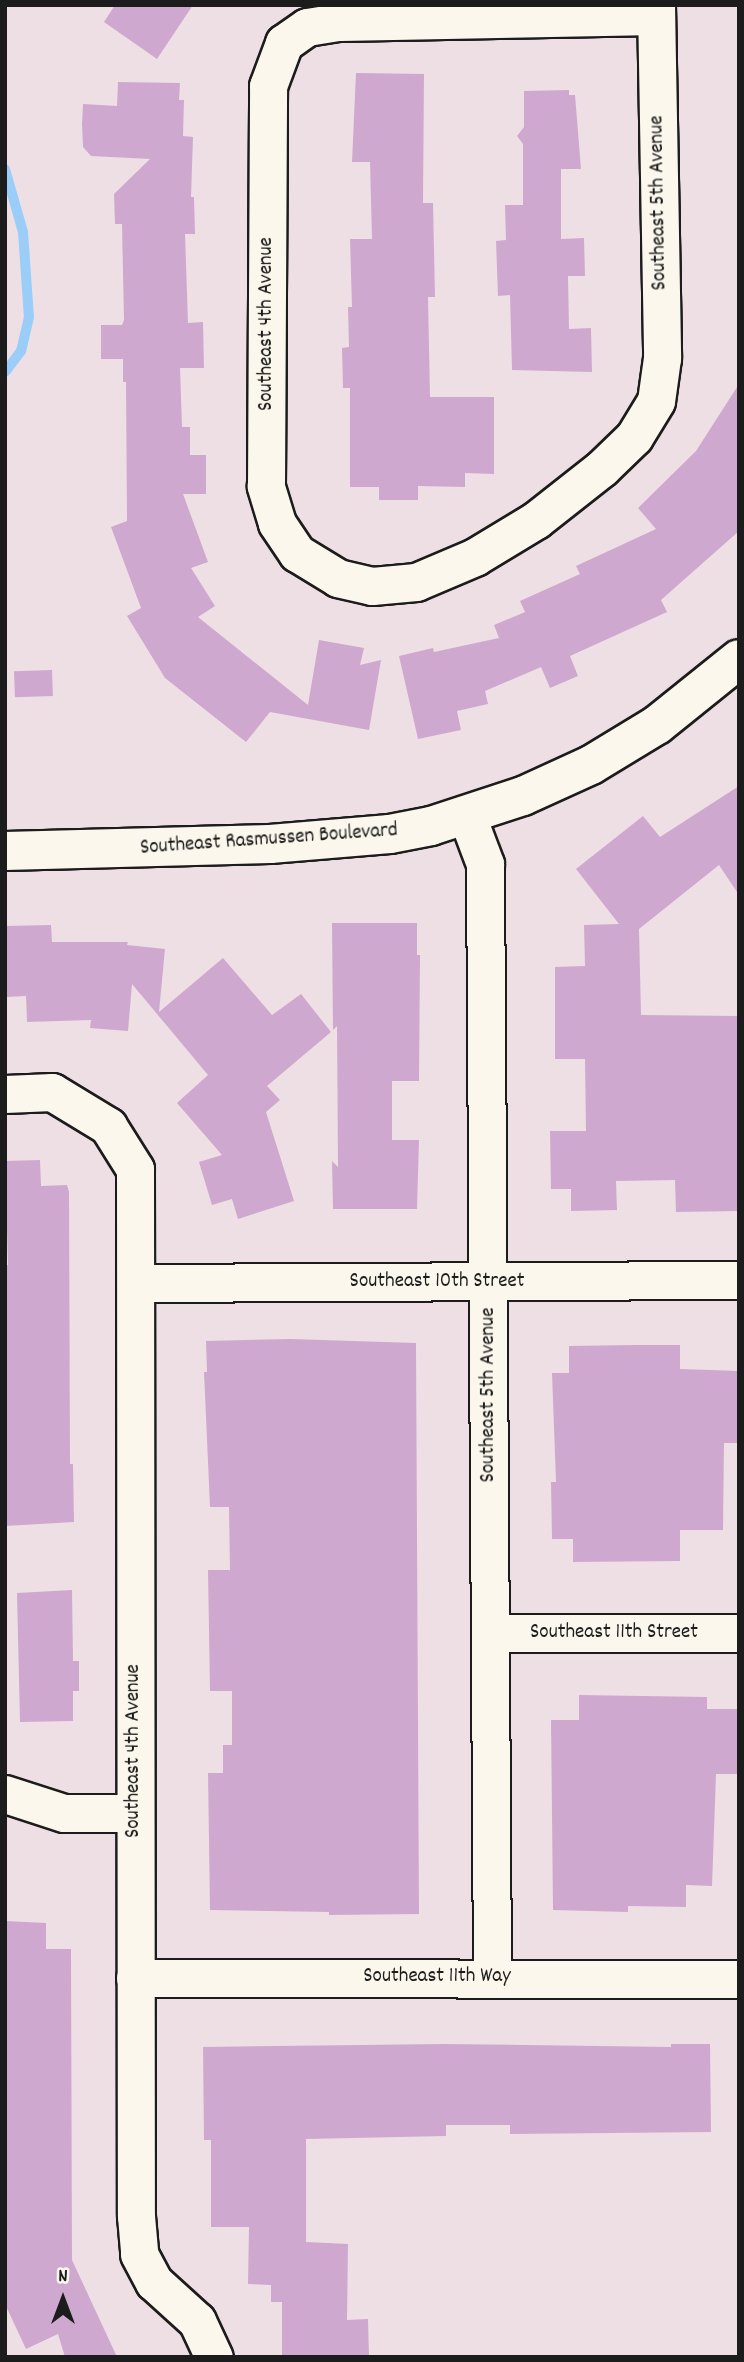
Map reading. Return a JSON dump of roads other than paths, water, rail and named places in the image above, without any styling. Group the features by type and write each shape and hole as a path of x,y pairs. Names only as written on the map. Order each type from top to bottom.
{"street":[{"name":"Southeast 4th Avenue","path":"656,10 340,22 307,27 284,43 268,86 266,486 276,523 298,553 338,578 372,586 416,582 475,557 536,520 602,468 634,437 656,401"},
{"name":"Southeast 5th Avenue","path":"656,10 662,358 656,401"},
{"name":"Southeast Rasmussen Boulevard","path":"5,851 185,848 352,838 390,834 467,816 567,777 615,751 694,697 739,659"},
{"name":"Southeast 5th Avenue","path":"467,816 485,864 492,1977"},
{"name":"Southeast 4th Avenue","path":"5,1094 52,1093 108,1126 135,1169 136,2216 139,2254 154,2282 197,2321 214,2357"},
{"name":"Southeast 10th Street","path":"136,1283 739,1280"},
{"name":"Southeast 11th Street","path":"490,1633 739,1633"},
{"path":"5,1794 64,1813 134,1813"},
{"name":"Southeast 11th Way","path":"135,1979 739,1979"}],"waterway":[{"path":"5,169 23,232 29,317 21,351 5,372"}]}
